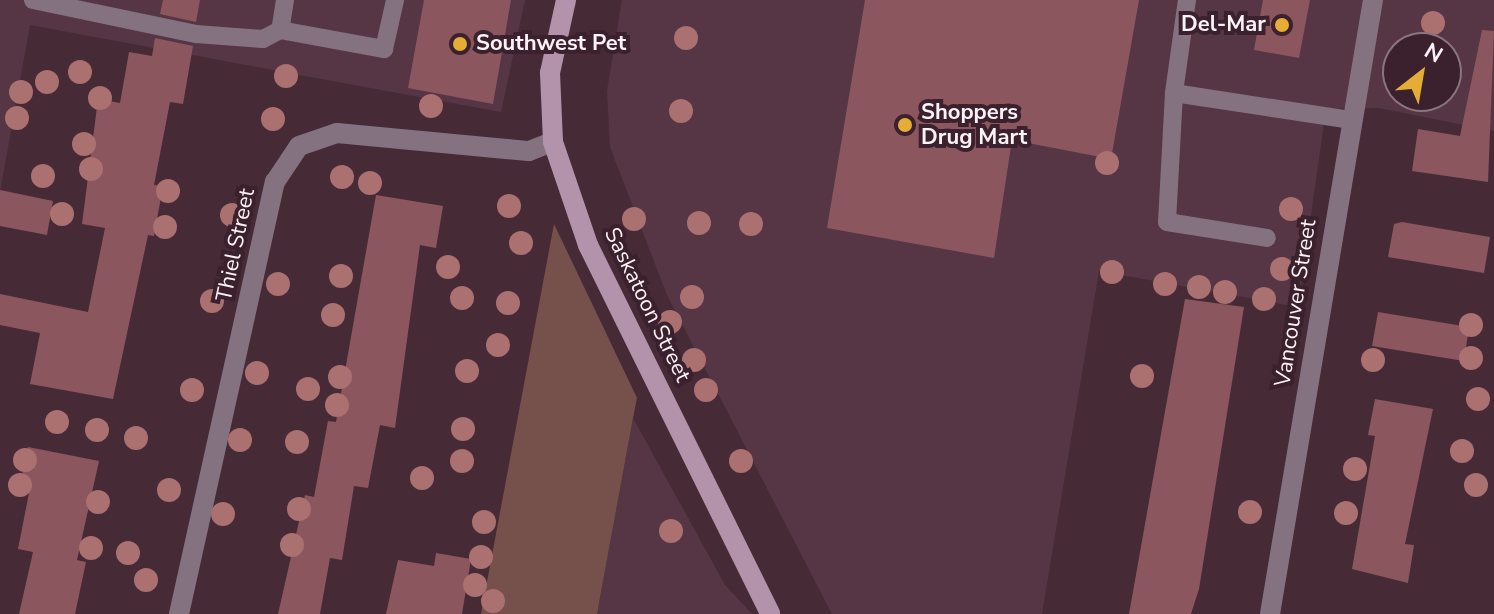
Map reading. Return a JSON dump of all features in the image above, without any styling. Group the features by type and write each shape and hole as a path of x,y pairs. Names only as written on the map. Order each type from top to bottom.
{"street":[{"name":"Saskatoon Street","path":"566,0 550,73 553,142 588,245 770,614"},
{"name":"Vancouver Street","path":"1270,614 1350,120 1373,0"},
{"name":"Thiel Street","path":"179,614 275,182 299,146 337,133 529,151 553,142"}],"lane":[{"path":"33,0 113,9 263,39 280,30 384,49 395,0"},
{"path":"280,30 285,0"},
{"path":"1187,0 1174,93 1167,222 1267,238"},
{"path":"1174,93 1350,120"}],"shaded area":[{"path":"0,0 525,0 501,112 30,25 0,192"},
{"path":"622,0 1494,0 1494,131 1399,112 1462,112 1462,32 1382,32 1382,109 1326,109 1298,307 1099,271 1042,614 832,614 667,295 610,147 607,91"},
{"path":"554,224 637,398 597,614 481,614"},
{"path":"633,418 725,585 752,614 597,614"}],"building":[{"path":"163,0 200,0 196,22 160,14"},
{"name":"Southwest Pet","path":"424,0 511,0 493,104 408,88"},
{"path":"865,0 1139,0 1111,159 1012,140 994,258 827,228"},
{"name":"Del-Mar","path":"1263,0 1310,0 1299,58 1254,50"},
{"path":"1482,30 1494,31 1488,182 1412,171 1418,129 1460,136"},
{"path":"155,38 193,46 183,104 170,102 154,185 163,186 154,236 148,235 113,399 30,384 40,333 0,325 0,294 88,312 105,228 82,224 98,99 120,103 129,52 152,56"},
{"path":"0,190 53,201 47,235 0,226"},
{"path":"376,195 443,206 436,248 420,245 395,428 380,425 368,488 354,486 342,560 330,558 320,614 278,614 305,495 314,497 328,421 336,422"},
{"path":"1402,222 1490,237 1484,273 1388,257 1394,224"},
{"path":"1185,299 1244,307 1199,589 1191,614 1129,614"},
{"path":"1378,312 1469,327 1464,361 1372,346"},
{"path":"1375,399 1433,409 1405,544 1414,545 1408,583 1352,569 1375,436 1368,435"},
{"path":"28,447 99,461 77,560 86,562 75,614 19,614 33,552 18,549 29,493 19,491"},
{"path":"436,553 471,559 462,614 386,614 398,560 434,566"}],"place":[{"name":"Del-Mar","path":"1282,25"},
{"name":"Southwest Pet","path":"460,44"},
{"name":"Shoppers Drug Mart","path":"905,125"}]}
